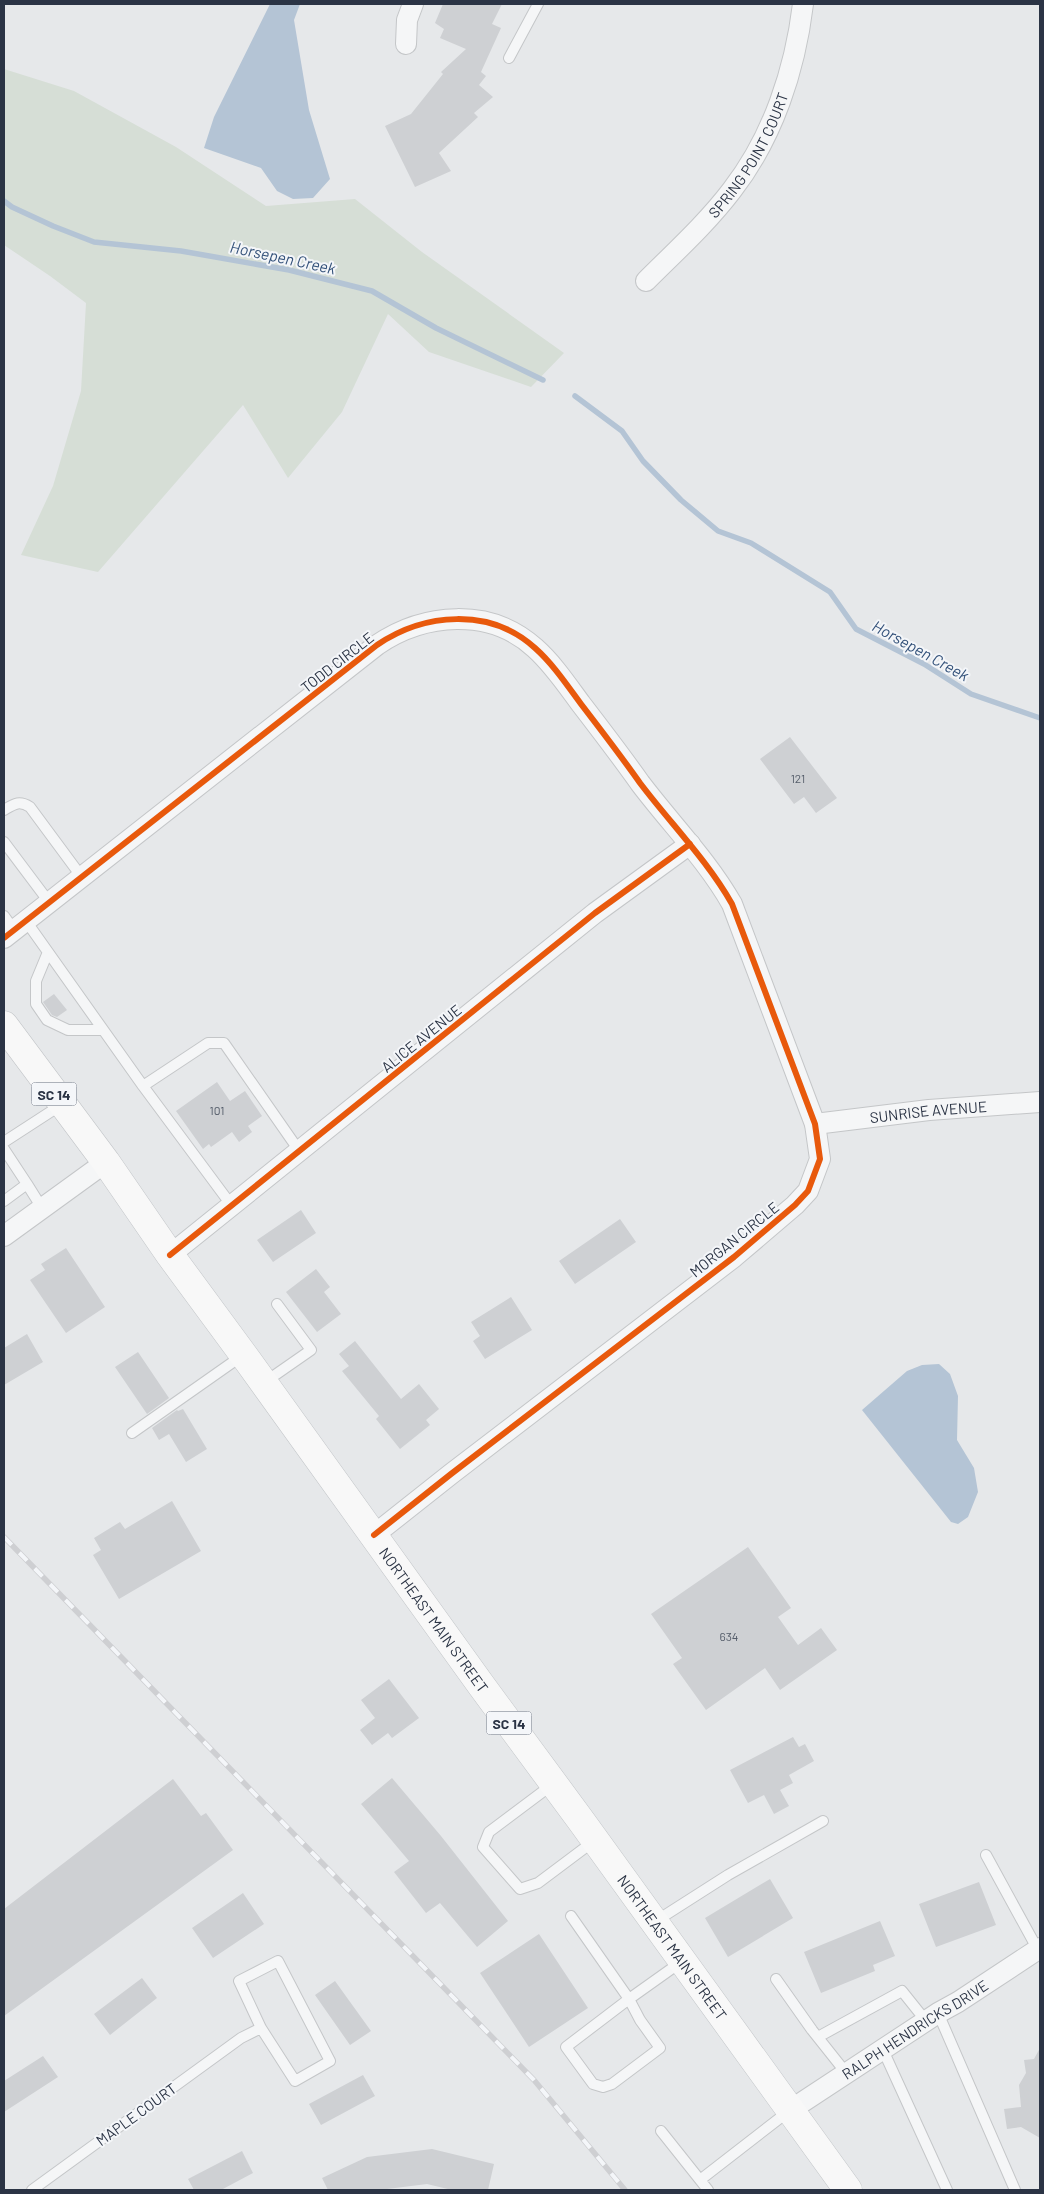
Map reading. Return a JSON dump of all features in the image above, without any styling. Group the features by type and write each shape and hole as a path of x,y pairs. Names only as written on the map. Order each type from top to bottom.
{"main road":[{"name":"NORTHEAST MAIN STREET","path":"4,1025 106,1162 170,1255 244,1354 681,1962 848,2190"}],"street":[{"path":"406,44 407,20 413,4"},
{"name":"SPRING POINT COURT","path":"646,281 706,221 732,190 755,156 778,109 796,48 803,4"},
{"name":"TODD CIRCLE","path":"12,926 49,902 226,766 377,645 402,630 434,620 458,618 501,627 513,632 535,648 566,683 645,790 690,844"},
{"name":"MORGAN CIRCLE","path":"374,1535 734,1257 795,1205 808,1191 820,1159 815,1124 732,904 721,884 690,844"},
{"name":"ALICE AVENUE","path":"170,1255 595,913 690,844"},
{"name":"SUNRISE AVENUE","path":"815,1124 929,1110 1040,1102"},
{"path":"4,1236 106,1162"},
{"name":"RALPH HENDRICKS DRIVE","path":"789,2111 1039,1949"}],"lane":[{"path":"509,58 538,4"},
{"path":"4,810 16,803 24,803 30,807 81,876"},
{"path":"4,842 49,902"},
{"path":"12,926 48,952 232,1206"},
{"path":"48,952 36,981 36,1004 47,1020 68,1030 103,1030"},
{"path":"144,1086 208,1043 224,1043 300,1152"},
{"path":"4,1142 62,1105"},
{"path":"4,1148 42,1208"},
{"path":"4,1201 27,1184"},
{"path":"264,1383 311,1350 277,1304"},
{"path":"132,1433 244,1354"},
{"path":"554,1784 489,1832 484,1847 520,1889 538,1884 595,1840"},
{"path":"653,1923 728,1876 823,1821"},
{"path":"986,1855 1039,1949"},
{"path":"571,1916 629,1999 640,2020 660,2048 612,2084 603,2087 593,2084 566,2047 629,1999 681,1962"},
{"path":"278,1961 330,2061 295,2081 261,2028 239,1981 278,1961"},
{"path":"776,1980 847,2074"},
{"path":"818,2037 902,1991 932,2017 1016,2190"},
{"name":"MAPLE COURT","path":"32,2190 241,2038 261,2028"},
{"path":"883,2050 947,2190"},
{"path":"700,2180 789,2111"},
{"path":"661,2131 708,2190"}],"shaded area":[{"path":"4,69 74,91 176,147 266,206 355,199 422,252 564,353 531,387 429,352 388,314 342,412 288,478 243,405 98,572 21,555 53,486 81,391 86,303 4,245"}],"water":[{"path":"270,4 300,4 294,20 309,110 330,179 313,198 293,199 277,191 261,168 204,148 214,117"},
{"path":"939,1364 950,1374 958,1396 957,1440 974,1468 978,1492 968,1517 958,1524 951,1522 862,1410 907,1371 922,1365"}],"building":[{"path":"443,4 502,4 492,24 501,28 481,72 486,76 479,85 493,97 474,113 478,117 439,153 451,171 415,187 385,126 411,114 443,74 441,72 466,49 440,38 444,29 435,23"},
{"path":"790,737 837,798 816,813 804,797 794,804 760,759"},
{"path":"54,994 67,1010 57,1017 52,1015 43,1002"},
{"path":"217,1082 230,1101 245,1091 262,1116 248,1126 252,1132 239,1142 232,1132 211,1147 209,1144 203,1149 176,1111"},
{"path":"301,1210 316,1233 273,1262 257,1240"},
{"path":"620,1219 636,1242 575,1284 559,1261"},
{"path":"66,1248 105,1307 66,1333 30,1280 45,1270 41,1264"},
{"path":"316,1269 330,1287 324,1292 341,1314 317,1332 286,1292"},
{"path":"511,1297 532,1330 485,1359 473,1341 480,1336 471,1322"},
{"path":"27,1334 43,1362 4,1385 4,1348"},
{"path":"355,1341 401,1399 419,1384 439,1409 426,1420 430,1425 400,1449 376,1419 379,1416 342,1371 349,1366 339,1354"},
{"path":"138,1352 169,1398 147,1414 115,1367"},
{"path":"183,1409 207,1449 186,1462 169,1434 159,1440 152,1428 177,1410"},
{"path":"172,1501 201,1551 119,1599 93,1555 101,1550 94,1538 120,1522 125,1529"},
{"path":"748,1547 791,1608 778,1617 798,1645 821,1628 837,1650 780,1690 765,1668 706,1710 673,1664 682,1658 651,1614"},
{"path":"389,1679 419,1718 392,1738 388,1733 372,1745 360,1730 375,1718 361,1700"},
{"path":"793,1737 799,1747 805,1744 814,1761 789,1775 793,1783 780,1790 789,1806 774,1814 764,1795 748,1803 730,1770"},
{"path":"392,1778 441,1836 508,1921 477,1947 440,1903 426,1913 394,1872 409,1861 361,1804"},
{"path":"173,1779 201,1816 206,1813 233,1850 4,2016 4,1909"},
{"path":"770,1879 793,1918 728,1957 705,1918"},
{"path":"979,1882 996,1925 936,1947 919,1904"},
{"path":"243,1893 264,1924 213,1958 192,1928"},
{"path":"880,1921 895,1956 873,1965 875,1971 821,1993 804,1952"},
{"path":"539,1934 588,2008 529,2047 480,1973"},
{"path":"142,1978 157,1998 110,2035 94,2014"},
{"path":"335,1981 371,2031 350,2045 315,1995"},
{"path":"1040,2048 1040,2138 1021,2127 1007,2129 1004,2109 1021,2107 1019,2085 1026,2073 1024,2060 1034,2059"},
{"path":"43,2056 58,2077 4,2112 4,2081"},
{"path":"363,2075 375,2096 321,2125 309,2104"},
{"path":"432,2149 494,2164 488,2190 452,2190 427,2184 379,2190 328,2190 322,2178 367,2157"},
{"path":"242,2151 253,2173 221,2190 194,2190 188,2179"}],"waterway":[{"name":"Horsepen Creek","path":"4,201 12,207 53,226 94,242 181,251 289,270 372,291 436,328 543,380"},
{"name":"Horsepen Creek","path":"575,396 622,431 643,461 681,500 718,531 751,543 830,592 856,629 924,664 971,694 1040,718"}],"railway":[{"path":"4,1537 534,2080 625,2190"}],"cycle path":[{"path":"4,938 377,645 395,634 415,626 457,619 478,621 498,626 517,635 542,654 560,675 640,783 700,857 732,904 815,1124 820,1159 808,1191 795,1205 734,1257 374,1535"},
{"path":"170,1255 595,913 690,844"}]}
